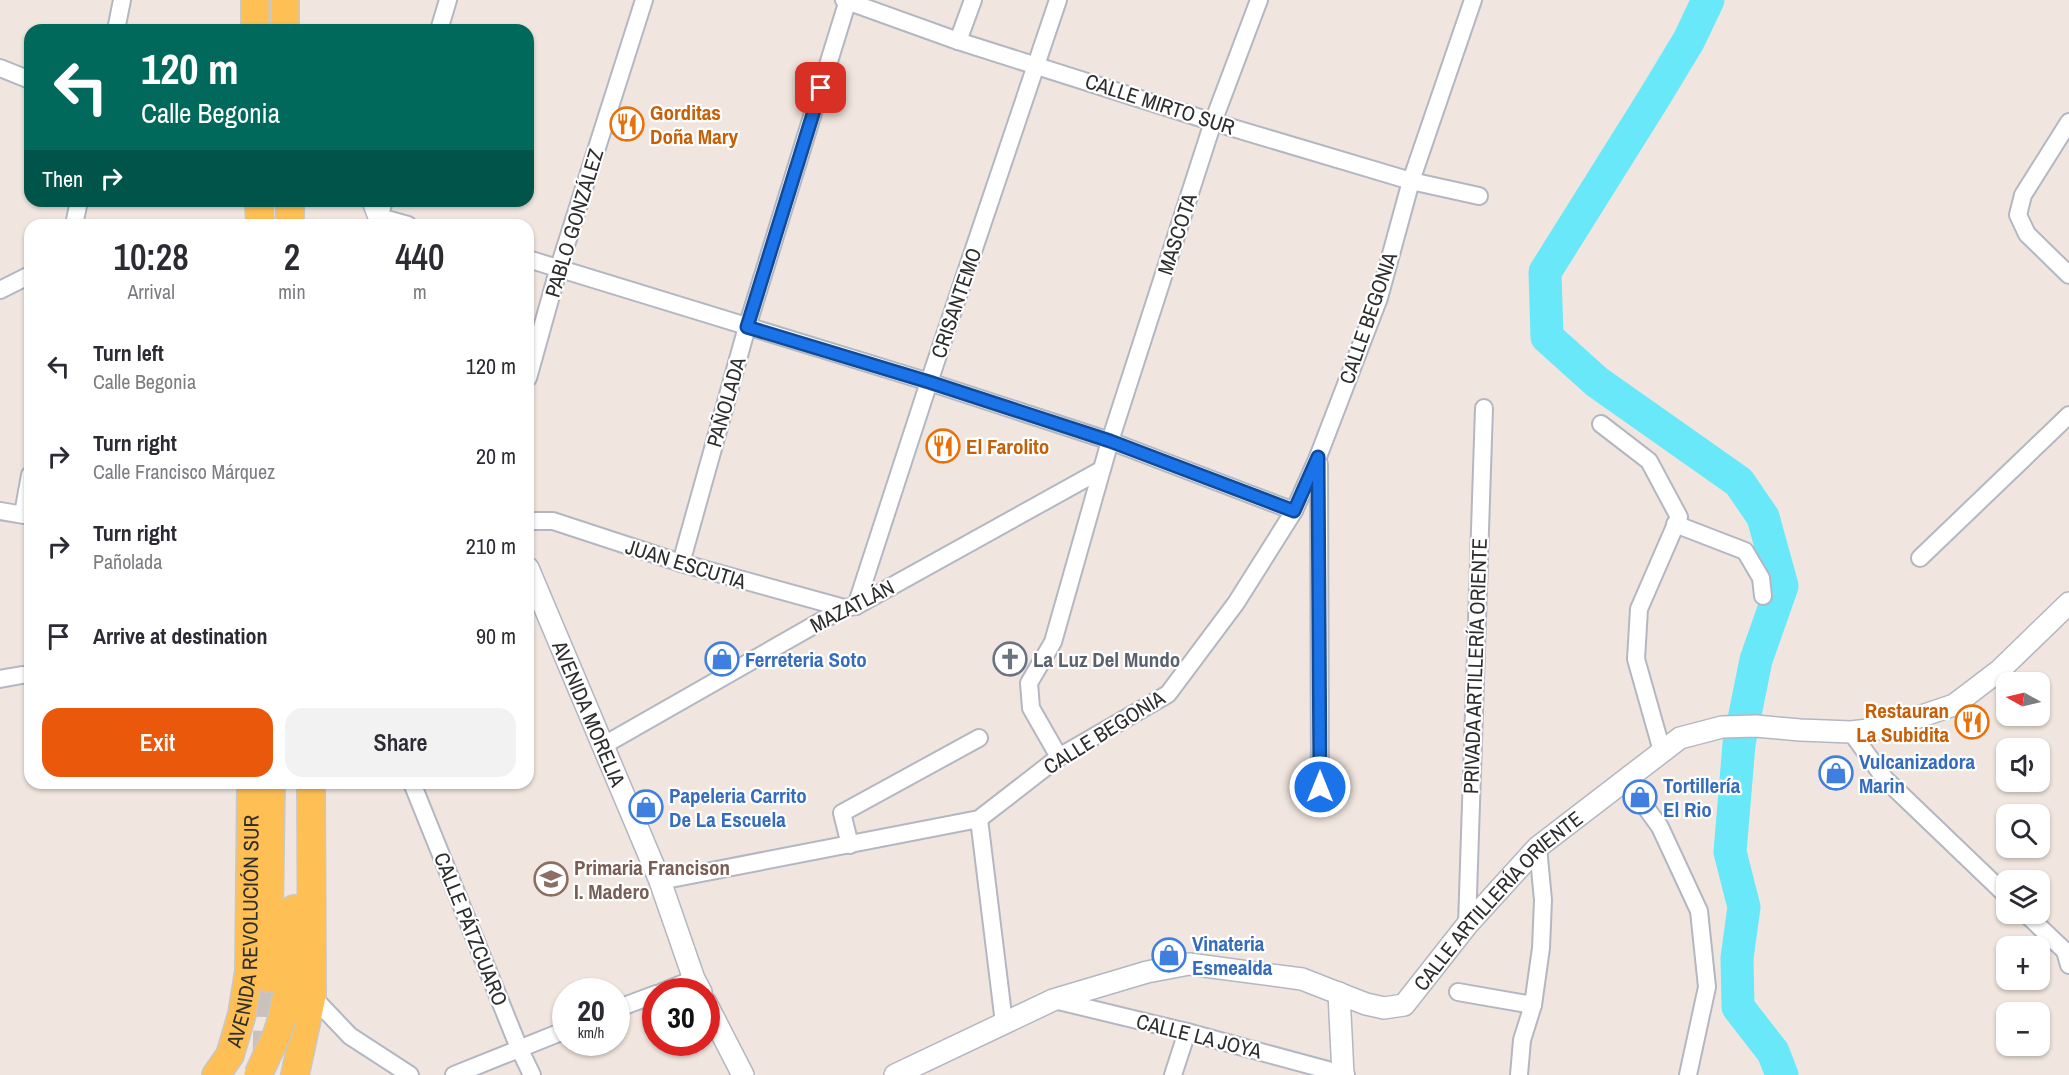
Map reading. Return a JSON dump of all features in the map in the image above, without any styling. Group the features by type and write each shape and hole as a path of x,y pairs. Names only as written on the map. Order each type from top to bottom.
{"main road":[{"path":"283,24 285,0"},
{"name":"AVENIDA REVOLUCIÓN SUR","path":"216,1075 230,1055 242,1014 249,971 251,789"},
{"path":"268,978 271,789"},
{"name":"AVENIDA REVOLUCIÓN SUR","path":"258,1075 277,1034 289,983 293,948 296,860 294,789"},
{"path":"295,1075 312,996 311,789"}],"street":[{"path":"117,24 122,0"},
{"path":"441,24 448,0"},
{"name":"PABLO GONZÁLEZ","path":"534,357 559,267 644,0"},
{"name":"CALLE MIRTO SUR","path":"847,0 958,41 1213,122 1411,181 1479,196"},
{"name":"PAÑOLADA","path":"681,563 747,327 847,0"},
{"path":"958,41 973,0"},
{"name":"CRISANTEMO","path":"850,607 1058,0"},
{"name":"MASCOTA","path":"1059,757 1031,708 1029,683 1053,642 1110,441 1213,122 1259,0"},
{"name":"CALLE BEGONIA","path":"660,881 979,819 1059,757 1168,694 1236,603 1294,511 1318,457 1379,298 1411,181 1473,0"},
{"path":"252,9 274,24"},
{"path":"0,68 24,78"},
{"path":"2069,122 2022,195 2018,215 2027,234 2069,275"},
{"path":"380,211 396,219"},
{"path":"534,261 929,382 1110,441 1294,511"},
{"path":"0,290 24,278"},
{"name":"PRIVADA ARTILLERÍA ORIENTE","path":"1467,925 1484,408"},
{"path":"1920,558 2069,415"},
{"path":"1601,424 1649,461 1679,517 1639,609 1636,659 1662,751"},
{"path":"1318,457 1320,787"},
{"name":"MAZATLÁN","path":"604,745 1101,470"},
{"path":"0,510 24,514"},
{"name":"JUAN ESCUTIA","path":"534,521 553,521 681,563 850,607"},
{"path":"1676,524 1745,551 1761,578 1763,596"},
{"name":"AVENIDA MORELIA","path":"534,582 660,881 695,978"},
{"name":"CALLE ARTILLERÍA ORIENTE","path":"895,1075 1053,1000 1147,972 1190,964 1302,979 1366,1005 1384,1008 1404,1005 1467,925 1538,847 1680,738 1722,727 1756,726 1851,732 1886,729 1954,705 2000,670 2069,603"},
{"path":"0,679 22,675"},
{"path":"1851,732 1885,779 1996,885"},
{"path":"850,845 842,813 979,738"},
{"path":"1626,780 1660,828 1699,912 1707,987 1688,1075"},
{"name":"CALLE PÁTZCUARO","path":"414,789 532,1075"},
{"path":"979,819 1004,1023"},
{"path":"1519,1075 1522,1040 1533,1005 1541,948 1543,900 1538,847"},
{"path":"2036,924 2068,955"},
{"path":"1458,992 1533,1005"},
{"path":"1339,993 1344,1075"},
{"path":"312,996 350,1036 410,1075"},
{"name":"CALLE LA JOYA","path":"1053,1000 1187,1032 1344,1075"},
{"path":"720,1030 743,1075"},
{"path":"1173,1075 1187,1032"},
{"path":"454,1075 552,1035"}],"waterway":[{"path":"1708,0 1689,40 1545,272 1547,337 1597,382 1739,482 1763,517 1782,586 1756,660 1739,744 1730,852 1744,907 1737,958 1738,1007 1773,1052 1782,1075"}],"tunnel":[{"path":"266,1058 268,978"}],"place":[{"name":"Gorditas Doña Mary","path":"627,124"},
{"name":"El Farolito","path":"943,446"},
{"name":"Ferreteria Soto","path":"722,659"},
{"name":"La Luz Del Mundo","path":"1010,659"},
{"name":"Restauran La Subidita","path":"1972,722"},
{"name":"Vulcanizadora Marin","path":"1836,773"},
{"name":"Tortillería El Rio","path":"1640,797"},
{"name":"Papeleria Carrito De La Escuela","path":"646,807"},
{"name":"Primaria Francison I. Madero","path":"551,879"},
{"name":"Vinateria Esmealda","path":"1169,955"}],"route":[{"path":"821,88 747,327 929,382 1110,441 1294,511 1318,457 1320,787"}]}
